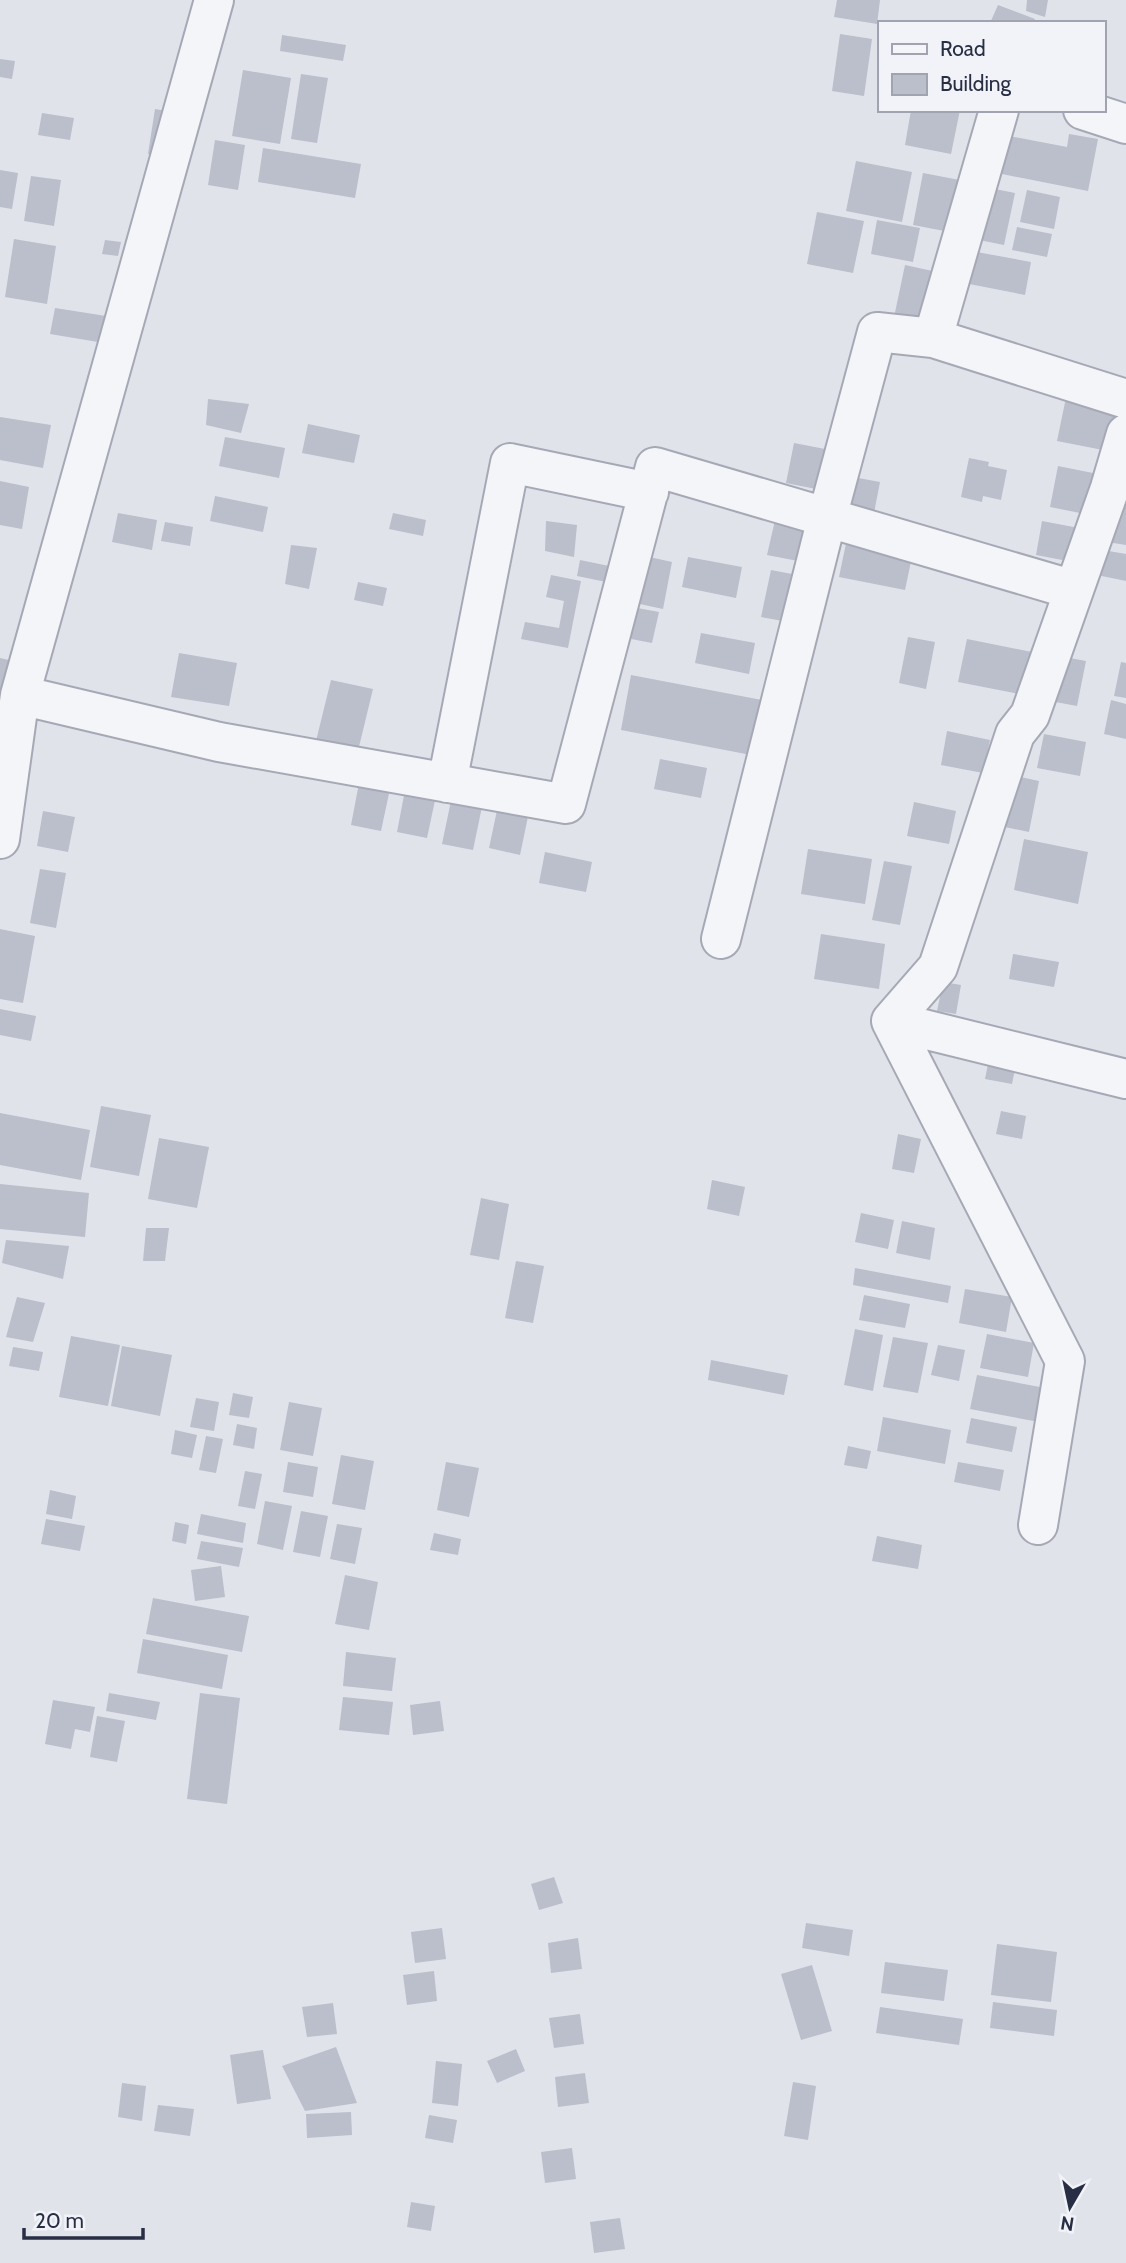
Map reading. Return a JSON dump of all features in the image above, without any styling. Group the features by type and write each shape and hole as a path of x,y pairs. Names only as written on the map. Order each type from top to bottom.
{"street":[{"path":"0,839 20,695 214,0"},
{"path":"933,338 998,112"},
{"path":"1089,112 1126,124"},
{"path":"721,939 827,518 877,332 933,338 1126,399"},
{"path":"891,1021 938,967 1015,734 1030,715 1111,488 1126,434"},
{"path":"447,783 510,463 649,492"},
{"path":"20,695 219,742 566,804 655,467 1074,590"},
{"path":"891,1021 1126,1079"},
{"path":"891,1021 1065,1361 1038,1525"}],"building":[{"path":"837,0 880,0 877,24 834,17"},
{"path":"1027,0 1048,0 1045,17 1026,11"},
{"path":"998,5 1035,19 1034,21 991,21"},
{"path":"840,34 872,39 864,96 832,91"},
{"path":"282,35 346,45 343,61 280,51"},
{"path":"0,59 15,61 12,79 0,77"},
{"path":"243,70 291,78 280,144 232,136"},
{"path":"301,74 328,78 317,143 291,139"},
{"path":"155,109 185,114 178,159 148,154"},
{"path":"911,112 960,112 951,154 905,145"},
{"path":"42,113 74,118 70,140 38,135"},
{"path":"1069,134 1098,139 1088,191 997,173 1004,135 1067,147"},
{"path":"215,140 245,145 238,190 208,185"},
{"path":"263,148 361,164 355,198 258,182"},
{"path":"856,161 912,172 902,222 846,211"},
{"path":"0,170 18,173 12,209 0,207"},
{"path":"923,173 970,182 960,234 913,225"},
{"path":"31,176 61,180 54,226 24,221"},
{"path":"980,186 1015,193 1004,245 969,238"},
{"path":"1027,190 1060,197 1054,229 1020,222"},
{"path":"817,212 864,221 853,273 807,264"},
{"path":"877,220 920,228 913,262 871,254"},
{"path":"1017,227 1052,234 1047,257 1012,250"},
{"path":"14,239 56,246 47,304 5,297"},
{"path":"105,240 121,242 118,256 102,254"},
{"path":"966,250 1031,262 1025,295 959,282"},
{"path":"905,265 937,272 926,329 893,322"},
{"path":"55,308 138,321 134,348 50,334"},
{"path":"1068,388 1118,398 1108,451 1057,441"},
{"path":"208,399 249,404 241,433 206,425"},
{"path":"0,417 51,425 43,468 0,460"},
{"path":"308,424 360,435 354,463 302,453"},
{"path":"225,437 285,448 279,478 219,466"},
{"path":"794,443 825,449 816,489 786,483"},
{"path":"969,458 989,462 988,466 1007,470 1001,500 983,496 982,502 961,497"},
{"path":"1058,466 1103,475 1095,516 1050,507"},
{"path":"853,477 880,482 874,513 847,508"},
{"path":"0,481 29,487 22,529 0,525"},
{"path":"215,496 268,507 263,532 210,521"},
{"path":"1126,498 1126,545 1107,542"},
{"path":"118,513 157,520 152,550 112,542"},
{"path":"393,513 426,520 423,536 389,529"},
{"path":"776,516 806,522 798,561 767,555"},
{"path":"546,521 577,525 574,557 545,551"},
{"path":"1042,521 1084,529 1078,563 1036,555"},
{"path":"165,522 193,527 190,546 161,541"},
{"path":"848,534 914,547 905,590 839,577"},
{"path":"291,545 317,548 309,589 285,584"},
{"path":"1097,549 1126,554 1126,581 1092,574"},
{"path":"645,556 672,562 663,609 635,603"},
{"path":"688,557 742,567 736,598 682,587"},
{"path":"580,560 614,567 611,583 577,576"},
{"path":"771,570 797,575 788,622 761,617"},
{"path":"551,575 581,581 568,648 521,639 525,622 559,628 564,601 546,597"},
{"path":"358,582 387,588 383,606 354,600"},
{"path":"632,607 659,612 652,643 626,638"},
{"path":"701,633 755,643 749,674 695,663"},
{"path":"908,637 935,642 926,689 899,683"},
{"path":"967,639 1032,652 1024,695 958,682"},
{"path":"179,653 237,663 229,706 171,697"},
{"path":"1059,656 1086,661 1077,706 1050,701"},
{"path":"0,658 9,660 1,699 0,699"},
{"path":"1121,662 1126,663 1126,698 1114,696"},
{"path":"631,675 762,700 751,755 621,730"},
{"path":"331,680 373,689 357,755 315,745"},
{"path":"1111,700 1126,704 1126,739 1104,734"},
{"path":"947,731 990,740 983,773 941,765"},
{"path":"1044,734 1086,742 1080,776 1037,768"},
{"path":"660,759 707,768 701,798 654,789"},
{"path":"1011,775 1039,781 1029,832 1000,826"},
{"path":"360,778 391,784 381,831 351,825"},
{"path":"406,785 437,791 427,838 397,832"},
{"path":"452,796 483,802 473,850 442,844"},
{"path":"499,801 530,807 520,855 489,848"},
{"path":"914,802 956,811 949,844 907,836"},
{"path":"43,811 75,817 68,852 37,846"},
{"path":"1024,839 1088,852 1078,904 1014,890"},
{"path":"808,849 872,859 865,904 801,894"},
{"path":"545,852 592,862 586,892 539,883"},
{"path":"884,861 912,866 900,925 872,920"},
{"path":"40,869 66,873 56,928 30,923"},
{"path":"0,929 35,936 23,1003 0,999"},
{"path":"821,934 885,944 879,989 814,979"},
{"path":"1013,954 1059,962 1054,987 1009,979"},
{"path":"943,982 961,985 956,1014 937,1011"},
{"path":"0,1009 36,1016 31,1041 0,1035"},
{"path":"989,1059 1016,1064 1012,1084 985,1079"},
{"path":"101,1106 151,1115 139,1176 90,1167"},
{"path":"1001,1111 1026,1116 1022,1139 996,1134"},
{"path":"0,1113 90,1130 81,1180 0,1165"},
{"path":"898,1134 921,1139 914,1173 892,1169"},
{"path":"159,1138 209,1147 197,1208 148,1199"},
{"path":"712,1180 745,1187 739,1216 707,1209"},
{"path":"0,1184 89,1193 85,1237 0,1229"},
{"path":"481,1198 509,1204 499,1260 470,1255"},
{"path":"861,1213 894,1220 888,1249 855,1242"},
{"path":"902,1221 935,1228 930,1260 896,1253"},
{"path":"146,1228 169,1228 165,1261 143,1261"},
{"path":"6,1240 69,1246 63,1279 2,1263"},
{"path":"516,1261 544,1266 533,1323 505,1318"},
{"path":"855,1268 951,1286 948,1303 853,1285"},
{"path":"965,1289 1012,1297 1006,1332 959,1323"},
{"path":"864,1295 910,1304 905,1328 859,1320"},
{"path":"17,1297 45,1303 33,1342 6,1337"},
{"path":"855,1329 883,1335 873,1391 844,1385"},
{"path":"987,1334 1034,1343 1028,1377 980,1368"},
{"path":"71,1336 120,1345 108,1406 59,1397"},
{"path":"893,1337 928,1343 918,1393 883,1387"},
{"path":"938,1345 965,1350 959,1381 931,1375"},
{"path":"122,1346 172,1355 160,1416 111,1406"},
{"path":"13,1347 43,1352 39,1371 9,1366"},
{"path":"711,1360 788,1375 784,1395 708,1380"},
{"path":"977,1375 1045,1388 1039,1422 970,1409"},
{"path":"233,1393 253,1397 249,1418 229,1415"},
{"path":"196,1398 219,1402 214,1431 190,1427"},
{"path":"289,1402 322,1408 313,1456 280,1450"},
{"path":"883,1417 951,1430 945,1464 877,1451"},
{"path":"971,1418 1017,1427 1012,1452 966,1443"},
{"path":"237,1424 257,1428 254,1449 233,1445"},
{"path":"175,1430 197,1435 192,1458 171,1454"},
{"path":"206,1436 223,1439 216,1473 199,1470"},
{"path":"848,1446 871,1451 867,1469 844,1465"},
{"path":"341,1455 374,1461 365,1510 332,1504"},
{"path":"288,1462 318,1467 313,1497 283,1492"},
{"path":"446,1462 479,1468 469,1517 437,1510"},
{"path":"958,1462 1004,1470 1000,1491 954,1482"},
{"path":"245,1471 262,1474 255,1509 238,1506"},
{"path":"50,1490 76,1496 72,1519 46,1514"},
{"path":"265,1501 292,1506 283,1550 257,1544"},
{"path":"301,1511 328,1516 320,1557 293,1552"},
{"path":"201,1514 246,1523 243,1543 197,1534"},
{"path":"46,1519 85,1526 80,1551 41,1544"},
{"path":"175,1522 189,1525 186,1544 172,1541"},
{"path":"337,1524 362,1528 355,1564 330,1559"},
{"path":"434,1533 461,1539 458,1555 430,1550"},
{"path":"877,1536 922,1545 918,1569 872,1561"},
{"path":"201,1541 243,1548 239,1567 197,1559"},
{"path":"221,1566 225,1597 195,1601 191,1570"},
{"path":"345,1575 378,1582 369,1630 335,1624"},
{"path":"153,1598 249,1616 242,1652 146,1634"},
{"path":"143,1639 228,1655 222,1689 137,1673"},
{"path":"346,1652 396,1658 392,1691 343,1686"},
{"path":"109,1693 160,1702 156,1720 106,1711"},
{"path":"200,1693 240,1698 227,1804 187,1799"},
{"path":"343,1697 393,1702 389,1735 339,1730"},
{"path":"53,1700 95,1707 90,1732 75,1729 71,1749 45,1744"},
{"path":"440,1701 444,1731 413,1735 410,1705"},
{"path":"97,1716 125,1721 117,1762 90,1757"},
{"path":"554,1877 563,1903 539,1910 531,1884"},
{"path":"806,1923 853,1930 849,1956 802,1948"},
{"path":"442,1928 446,1959 415,1963 411,1932"},
{"path":"578,1938 582,1969 551,1973 548,1943"},
{"path":"997,1944 1057,1952 1051,2002 991,1995"},
{"path":"885,1962 948,1970 944,2001 881,1993"},
{"path":"812,1965 832,2031 801,2040 781,1974"},
{"path":"434,1971 437,2001 407,2005 403,1975"},
{"path":"993,2002 1057,2010 1054,2036 990,2028"},
{"path":"333,2003 337,2034 307,2037 302,2007"},
{"path":"880,2007 963,2019 959,2045 876,2033"},
{"path":"580,2014 584,2044 554,2048 549,2018"},
{"path":"336,2047 357,2103 305,2111 282,2066"},
{"path":"516,2049 525,2071 497,2083 487,2061"},
{"path":"263,2050 271,2099 237,2104 230,2055"},
{"path":"436,2061 462,2064 458,2106 432,2103"},
{"path":"585,2073 589,2103 558,2107 555,2077"},
{"path":"793,2082 816,2086 808,2140 784,2136"},
{"path":"122,2083 146,2086 142,2121 118,2117"},
{"path":"158,2105 194,2109 190,2136 154,2131"},
{"path":"351,2112 352,2135 307,2138 306,2114"},
{"path":"429,2115 457,2120 453,2143 425,2138"},
{"path":"572,2148 576,2179 545,2183 541,2152"},
{"path":"411,2202 435,2206 431,2231 407,2227"},
{"path":"620,2218 625,2249 594,2253 590,2222"}]}
